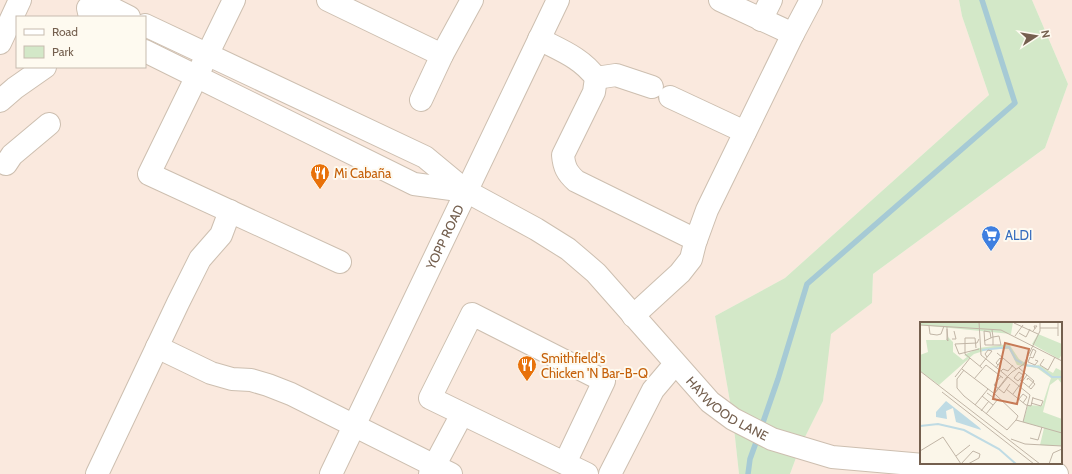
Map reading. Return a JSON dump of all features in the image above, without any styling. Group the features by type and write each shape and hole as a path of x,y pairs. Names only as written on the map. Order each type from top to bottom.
{"street":[{"path":"0,43 20,0"},
{"path":"234,0 149,174 340,262"},
{"path":"328,0 442,55"},
{"path":"421,100 442,55 472,0"},
{"name":"YOPP ROAD","path":"331,474 558,0"},
{"path":"720,0 793,34"},
{"path":"761,20 771,0"},
{"path":"633,316 680,274 691,259 707,210 811,0"},
{"path":"89,10 107,6 127,16"},
{"path":"146,25 425,157 466,191"},
{"path":"539,40 582,61 591,70 596,78 594,92 563,155 567,173 576,181 696,240"},
{"path":"146,51 414,184 466,191"},
{"path":"3,93 43,68"},
{"path":"596,78 616,75 661,92 745,132"},
{"path":"6,164 12,155 49,124"},
{"name":"HAYWOOD LANE","path":"466,191 536,229 568,249 596,274 710,402 733,419 772,439 832,457 935,470 1044,471 1057,474"},
{"path":"97,474 200,259 221,235 230,211"},
{"path":"565,463 604,381 472,314 430,398 587,474"},
{"path":"157,347 211,373 232,379 251,380 291,394 438,471 462,414"},
{"path":"610,474 653,390 675,364"}],"shaded area":[{"path":"0,0 959,0 962,16 989,95 785,278 715,316 733,419 739,474 0,474"},
{"path":"1032,0 1072,0 1072,474 790,474 800,447 823,401 830,334 872,303 873,274 1045,148 1068,84"}],"green space":[{"path":"959,0 1032,0 1068,84 1045,148 873,274 872,303 831,334 823,401 800,447 790,474 739,474 733,419 715,316 785,278 989,95 962,16"}],"waterway":[{"path":"761,428 778,379 807,284 1015,103 982,0"},
{"path":"748,474 750,459 758,437"}],"place":[{"name":"Mi Cabaña","path":"320,190"},
{"name":"ALDI","path":"991,252"},
{"name":"Smithfield's Chicken 'N Bar-B-Q","path":"527,382"}]}
